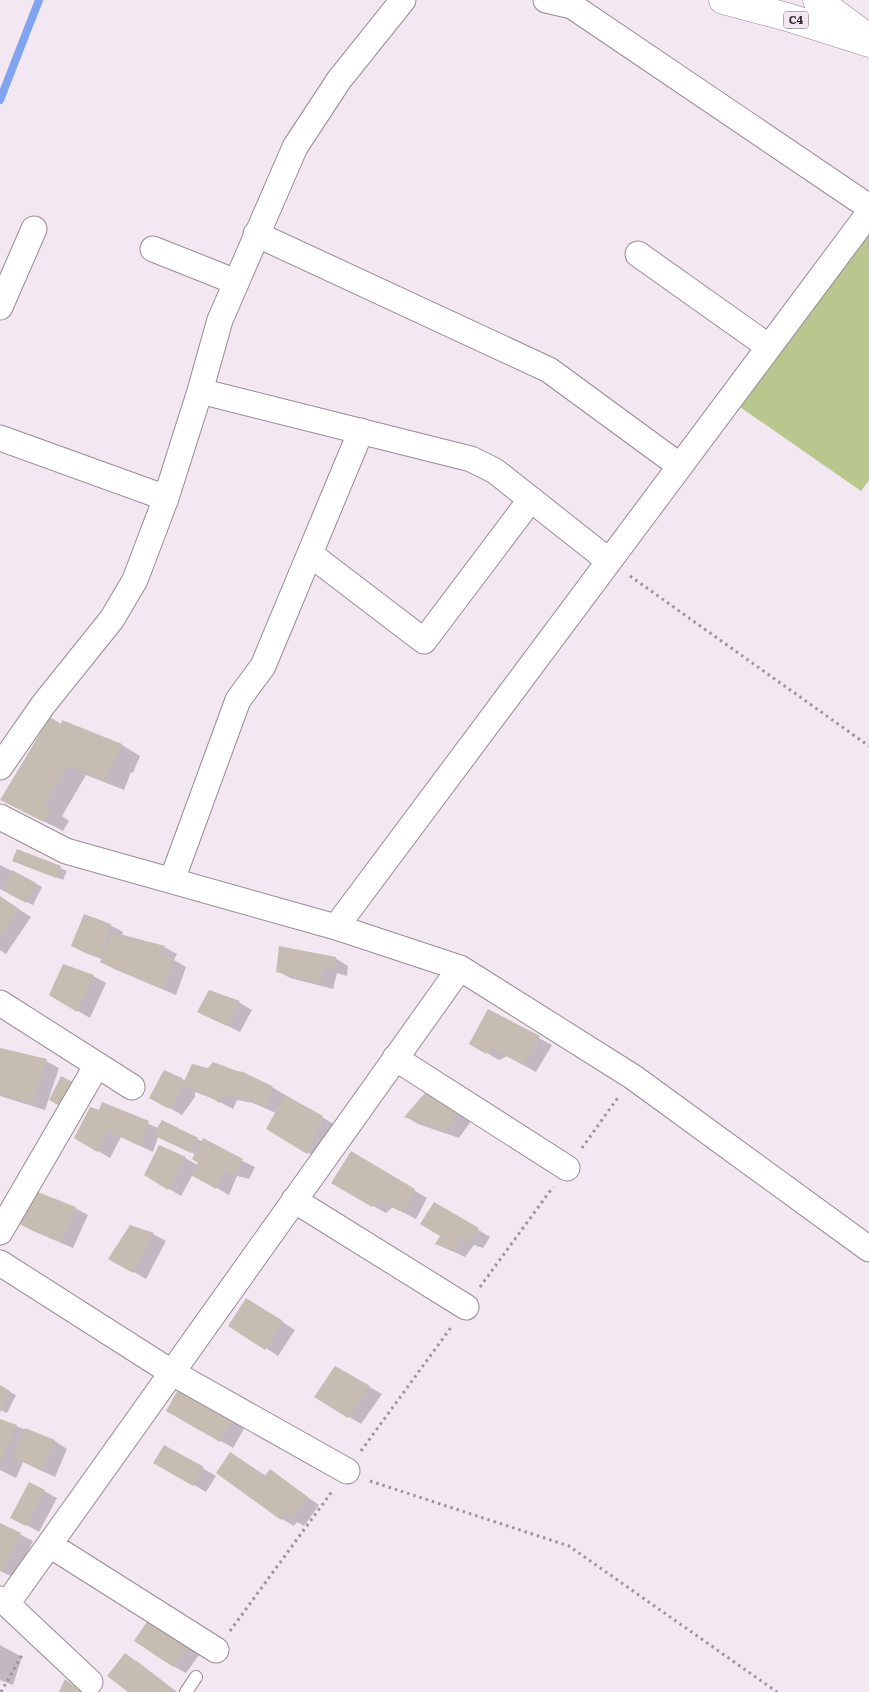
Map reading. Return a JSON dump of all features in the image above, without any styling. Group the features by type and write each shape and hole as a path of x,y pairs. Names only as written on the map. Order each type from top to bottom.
{"main road":[{"name":"C4","path":"723,0 787,17 869,43"},
{"path":"817,0 869,38"}],"street":[{"path":"0,767 44,705 112,619 135,580 166,498 220,320 295,147 339,80 402,0"},
{"path":"546,0 572,6 869,207"},
{"path":"336,928 869,213"},
{"path":"0,307 34,229"},
{"path":"256,234 549,370 680,466"},
{"path":"153,248 236,282"},
{"path":"638,254 769,347"},
{"path":"200,391 471,459 495,471 609,561"},
{"path":"172,880 238,700 263,666 361,431"},
{"path":"0,438 166,498"},
{"path":"310,554 424,641 530,499"},
{"path":"0,817 66,851 336,928 460,968 633,1077 869,1249"},
{"path":"93,1687 4,1601 50,1545 171,1372 460,968"},
{"path":"0,1003 132,1087"},
{"path":"395,1058 567,1168"},
{"path":"0,1232 97,1064"},
{"path":"294,1200 466,1307"},
{"path":"0,1263 171,1372 347,1471"},
{"path":"50,1545 216,1650"}],"lane":[{"path":"186,1692 196,1677"}],"path":[{"path":"609,561 869,746"},
{"path":"216,1650 633,1077"},
{"path":"347,1471 352,1475 569,1546 777,1692"},
{"path":"2,1692 36,1631"}],"green space":[{"path":"869,228 869,480 861,491 740,407"}],"building":[{"path":"50,717 61,724 62,720 122,744 105,780 67,766 44,805 51,809 44,822 0,800"},
{"path":"17,849 61,866 56,878 12,861"},
{"path":"12,870 36,883 26,903 2,890"},
{"path":"0,896 19,909 0,937"},
{"path":"84,914 111,924 101,958 71,946"},
{"path":"112,932 165,946 161,954 174,958 164,989 100,962"},
{"path":"279,946 336,957 335,969 324,967 320,983 276,972"},
{"path":"63,964 94,975 77,1012 49,995"},
{"path":"209,990 240,1001 227,1026 197,1012"},
{"path":"488,1009 540,1036 523,1065 493,1049 486,1054 469,1044"},
{"path":"0,1048 47,1059 33,1104 0,1094"},
{"path":"213,1062 243,1072 272,1086 266,1107 239,1096 224,1094 220,1103 200,1092 182,1086 192,1064 208,1068"},
{"path":"164,1070 182,1078 182,1089 169,1109 149,1098"},
{"path":"61,1076 73,1082 62,1107 49,1100"},
{"path":"425,1093 459,1112 446,1131 404,1117"},
{"path":"285,1095 323,1116 307,1154 266,1129"},
{"path":"102,1102 149,1121 140,1146 108,1131 97,1152 74,1138 90,1107 99,1110"},
{"path":"162,1120 198,1138 191,1153 153,1135"},
{"path":"203,1138 243,1159 236,1173 224,1170 216,1189 191,1175 198,1163 192,1159"},
{"path":"159,1145 186,1157 168,1190 144,1175"},
{"path":"351,1151 415,1189 404,1213 379,1201 372,1207 331,1183"},
{"path":"35,1191 76,1207 61,1242 19,1224"},
{"path":"434,1202 479,1228 470,1242 461,1239 452,1251 435,1244 440,1236 420,1224"},
{"path":"130,1225 154,1233 133,1273 108,1259"},
{"path":"246,1298 283,1321 265,1350 228,1326"},
{"path":"335,1366 370,1386 348,1418 314,1397"},
{"path":"0,1385 10,1391 0,1412"},
{"path":"180,1386 234,1417 220,1442 166,1411"},
{"path":"0,1419 17,1425 0,1462"},
{"path":"25,1428 55,1440 42,1471 13,1457"},
{"path":"164,1445 204,1467 193,1486 153,1463"},
{"path":"230,1452 264,1475 254,1490 270,1469 308,1497 291,1519 285,1515 281,1520 216,1473"},
{"path":"29,1482 45,1490 26,1526 10,1518"},
{"path":"0,1523 21,1533 2,1572 0,1571"},
{"path":"148,1620 187,1647 173,1667 134,1641"},
{"path":"125,1653 172,1689 170,1692 128,1692 107,1676"},
{"path":"65,1679 82,1692 59,1692"}],"waterway":[{"path":"0,100 39,0"}]}
